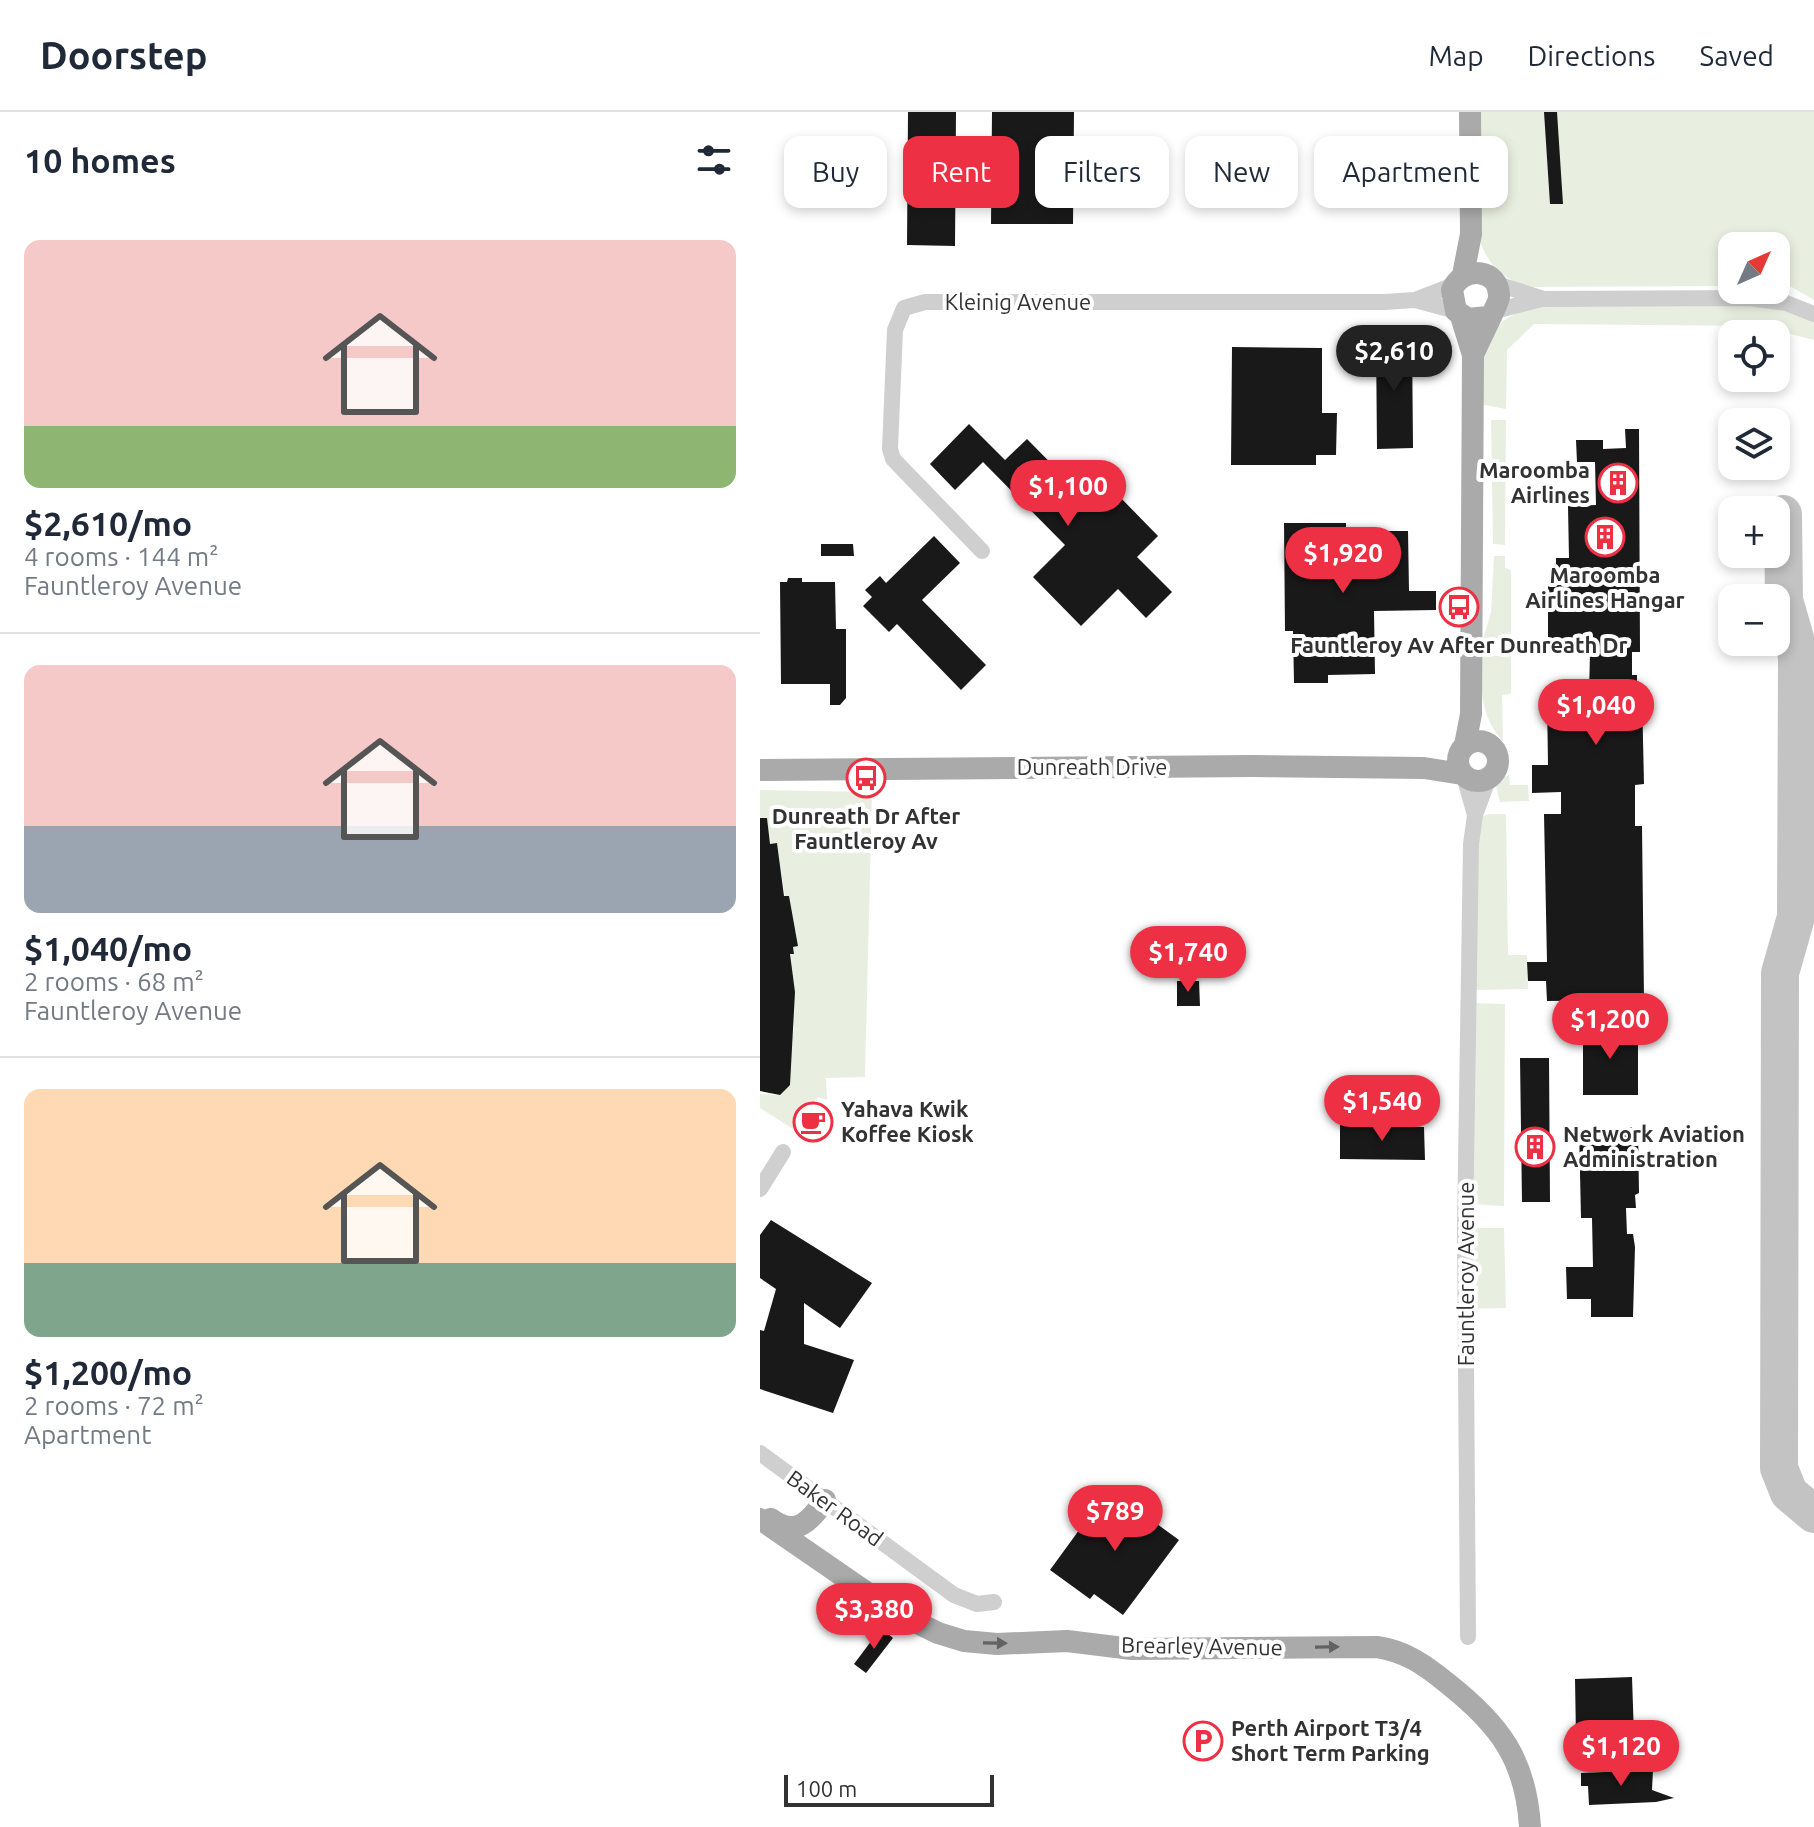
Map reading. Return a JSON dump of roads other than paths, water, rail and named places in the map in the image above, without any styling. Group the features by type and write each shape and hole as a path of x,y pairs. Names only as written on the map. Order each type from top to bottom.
{"main road":[{"path":"1470,112 1471,234 1451,296 1458,313 1475,321 1492,314 1500,296 1471,234"},
{"path":"1458,280 1475,272 1492,280"},
{"name":"Fauntleroy Avenue","path":"1458,313 1473,355 1471,714 1467,758"},
{"name":"Fauntleroy Avenue","path":"1473,355 1492,314"},
{"path":"1496,750 1499,761 1488,780 1473,780 1467,758 1496,750"},
{"name":"Dunreath Drive","path":"760,770 1224,766 1424,768 1467,758"},
{"path":"760,1512 778,1525 798,1527 813,1518 825,1500"},
{"name":"Brearley Avenue","path":"760,1519 895,1612 938,1633 964,1641 997,1644 1067,1641 1132,1649 1377,1647 1402,1652 1438,1675 1496,1726 1520,1771 1530,1827"}],"street":[{"name":"Kleinig Avenue","path":"1415,300 1458,280"},
{"path":"1492,280 1542,299"},
{"path":"1492,314 1542,299 1749,298 1786,303 1814,314"},
{"name":"Kleinig Avenue","path":"982,551 893,459 890,449 895,330 904,308 925,302 1415,300 1458,313"},
{"name":"Fauntleroy Avenue","path":"1467,758 1475,815"},
{"name":"Fauntleroy Avenue","path":"1468,1637 1465,1228 1470,859 1475,815 1488,780"},
{"path":"760,1189 783,1152"},
{"name":"Baker Road","path":"760,1453 954,1595 977,1604 994,1602"}],"place":[{"name":"Maroomba Airlines","path":"1618,483"},
{"name":"Maroomba Airlines Hangar","path":"1605,537"},
{"name":"Fauntleroy Av After Dunreath Dr","path":"1459,607"},
{"name":"Dunreath Dr After Fauntleroy Av","path":"866,778"},
{"name":"Yahava Kwik Koffee Kiosk","path":"813,1122"},
{"name":"Network Aviation Administration","path":"1535,1147"},
{"name":"Perth Airport T3/4 Short Term Parking","path":"1203,1741"}]}
